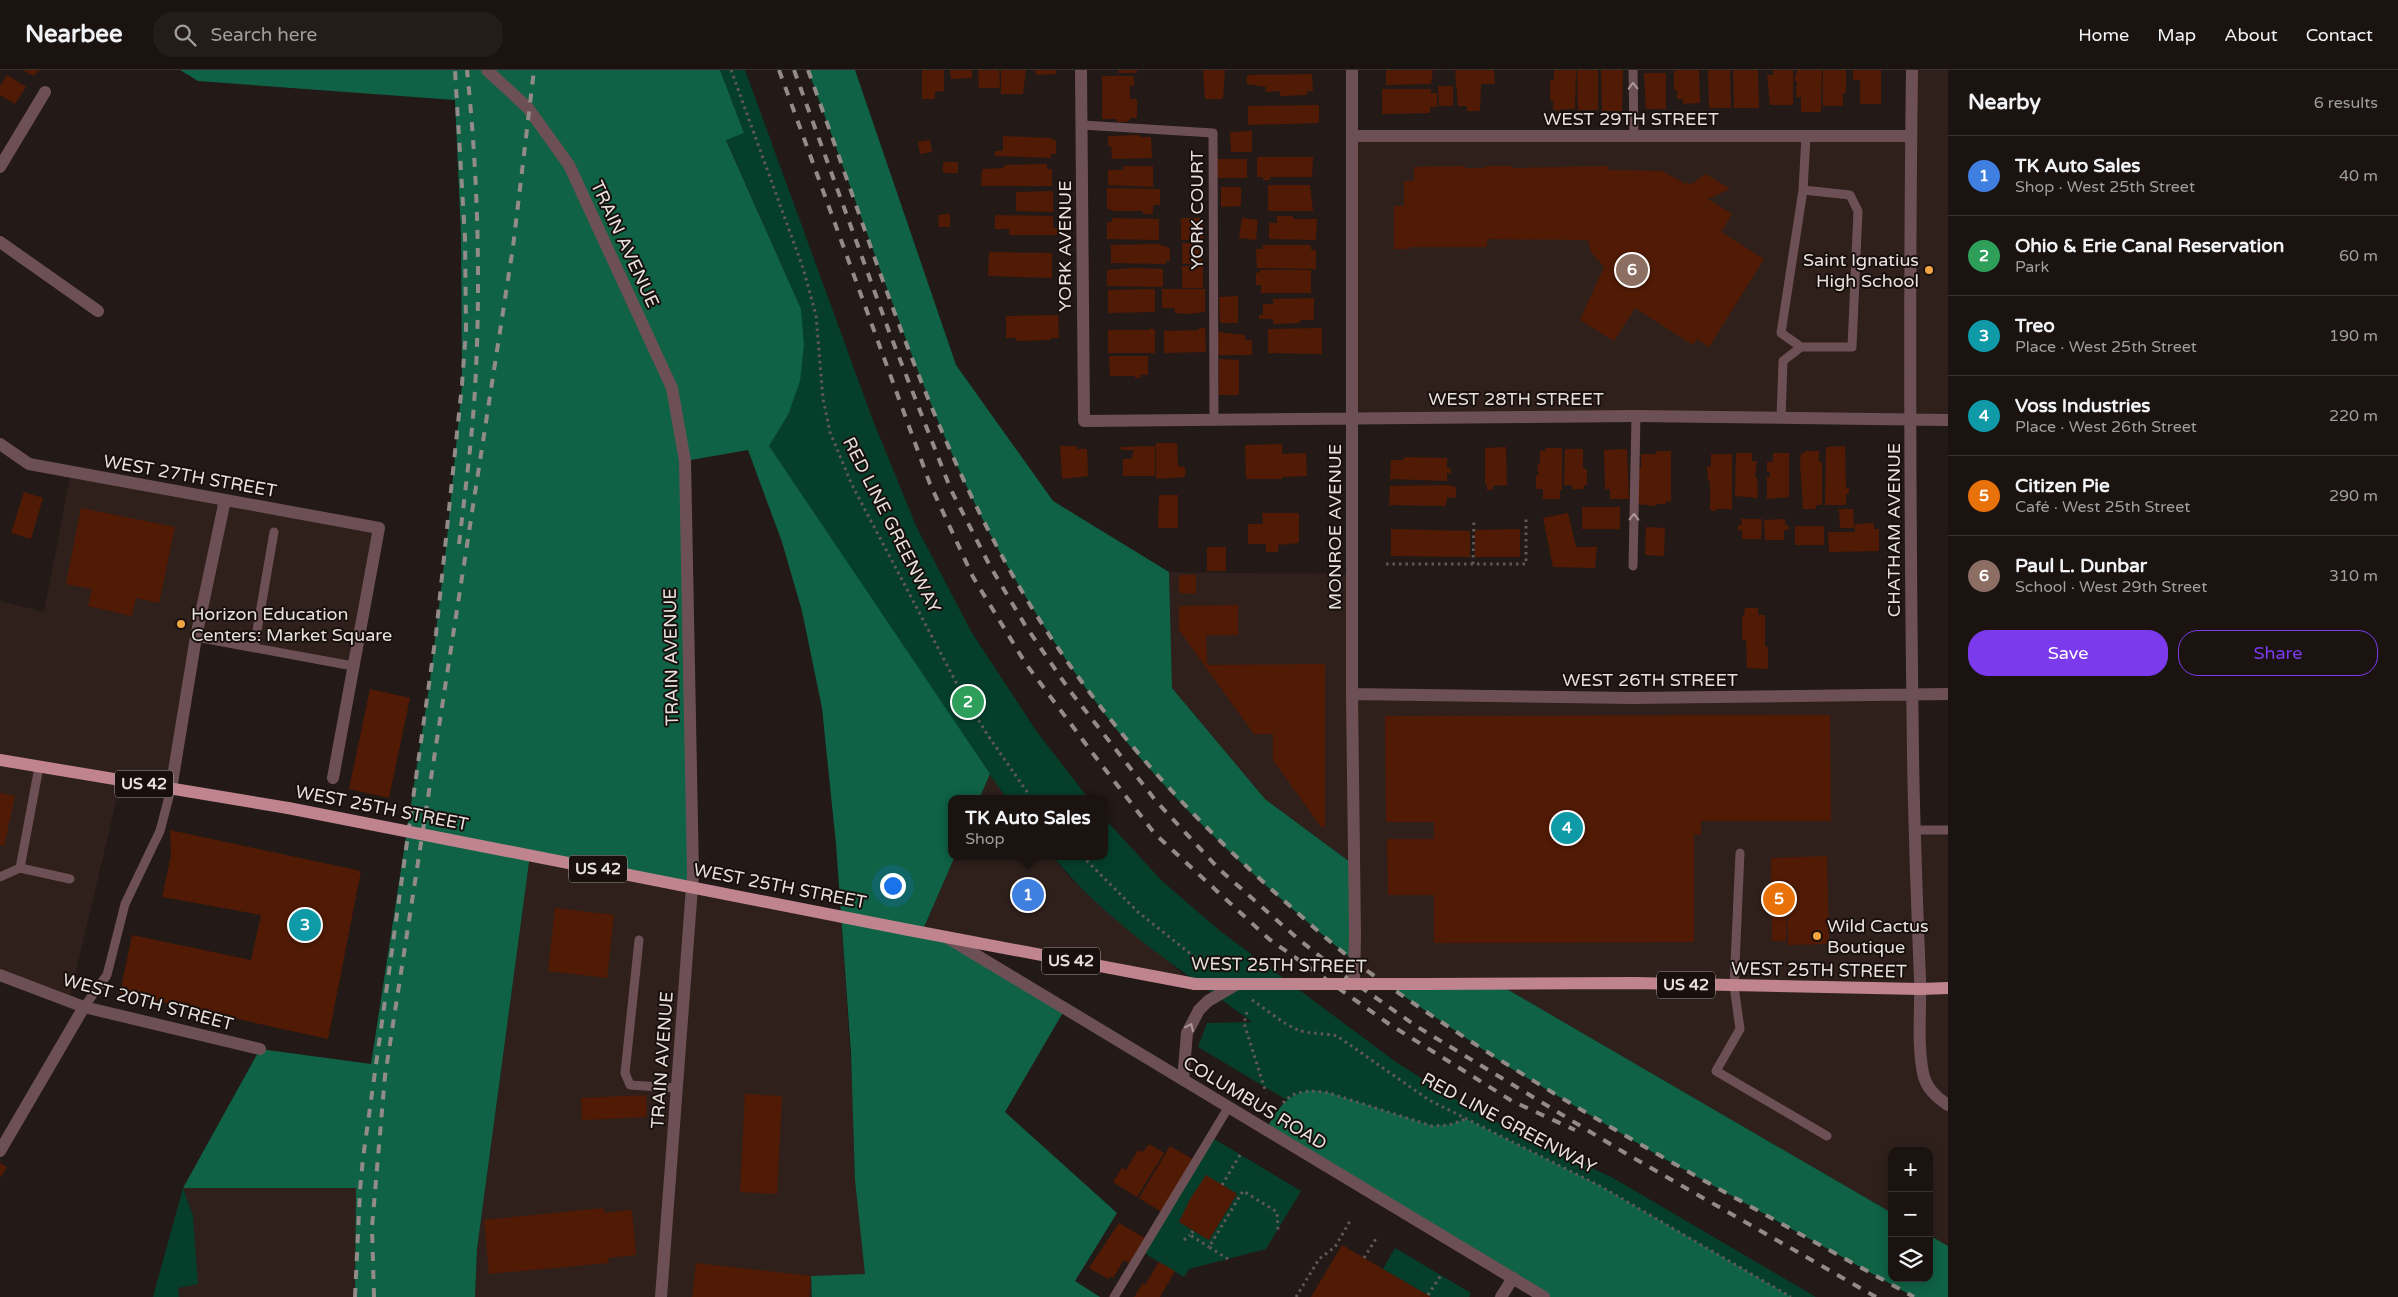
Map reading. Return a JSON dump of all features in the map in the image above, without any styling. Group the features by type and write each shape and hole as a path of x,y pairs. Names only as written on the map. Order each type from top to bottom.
{"main road":[{"name":"WEST 25TH STREET","path":"1,762 288,808 948,938 1195,984 1635,984 1920,990 1948,988"}],"street":[{"name":"TRAIN AVENUE","path":"487,70 528,108 569,165 672,388 684,461 693,874 661,1297"},
{"name":"YORK AVENUE","path":"1081,70 1084,421"},
{"name":"MONROE AVENUE","path":"1352,70 1352,694 1356,935 1354,984"},
{"name":"CHATHAM AVENUE","path":"1912,70 1912,695 1914,830 1920,990 1918,1025 1923,1074 1926,1085 1937,1098 1948,1105"},
{"path":"0,167 45,92"},
{"name":"WEST 29TH STREET","path":"1352,136 1911,136"},
{"path":"0,242 98,310"},
{"name":"WEST 28TH STREET","path":"1084,421 1636,416 1948,420"},
{"name":"WEST 27TH STREET","path":"0,444 29,464 380,528 353,666"},
{"path":"171,789 196,637 225,500"},
{"path":"333,778 353,666"},
{"name":"WEST 26TH STREET","path":"1352,694 1632,698 1948,694"},
{"name":"COLUMBUS ROAD","path":"948,938 1544,1297"},
{"name":"WEST 20TH STREET","path":"0,975 84,1007 260,1049"},
{"path":"1183,1080 1187,1033 1199,1010 1208,1001 1237,984"},
{"path":"0,1152 84,1007"},
{"path":"1501,1297 1513,1278"}],"lane":[{"path":"1633,70 1634,136"},
{"name":"YORK COURT","path":"1082,125 1213,133 1214,419"},
{"path":"1803,190 1850,195 1858,211 1852,347 1801,347 1781,333 1803,190 1806,136"},
{"path":"1780,418 1783,361 1801,347"},
{"path":"1634,566 1636,416"},
{"path":"254,648 274,532"},
{"path":"196,637 353,666"},
{"path":"20,868 39,767"},
{"path":"84,1007 107,975 124,904 160,831 171,789"},
{"path":"1914,830 1948,830"},
{"path":"1740,852 1734,986 1740,1029 1716,1071 1827,1136"},
{"path":"0,876 20,868 70,879"},
{"path":"639,940 625,1073 630,1085 677,1088"},
{"path":"1114,1297 1228,1108"}],"path":[{"name":"RED LINE GREENWAY","path":"731,70 803,268 816,314 823,399 830,432 841,459 852,485 959,688 987,734 1029,795"},
{"path":"1386,564 1526,564 1526,518"},
{"path":"1473,564 1474,519"},
{"path":"1086,860 1138,912 1209,969"},
{"name":"RED LINE GREENWAY","path":"1246,995 1282,1021 1300,1031 1320,1032 1337,1036 1429,1100 1600,1186 1791,1297"},
{"path":"1247,1012 1244,1023 1266,1093"},
{"path":"1284,1103 1298,1093 1312,1090 1329,1093 1432,1126 1449,1125 1466,1119"},
{"path":"1222,1185 1240,1155"},
{"path":"1209,1247 1243,1191 1277,1212 1278,1230"},
{"path":"1296,1297 1319,1259 1335,1246 1350,1221"},
{"path":"1184,1240 1193,1231"},
{"path":"1190,1235 1228,1259"},
{"path":"1364,1258 1377,1237"},
{"path":"1428,1295 1441,1275"}],"shaded area":[{"path":"1912,70 1948,70 1948,420 1353,418 1352,136 1911,136"},
{"name":"Horizon Education Centers: Market Square","path":"71,472 379,528 353,666 196,637 171,789 121,781 69,1001 0,975 0,601 44,612"},
{"path":"1169,572 1352,574 1354,691 1912,695 1914,830 1948,830 1948,1246 1933,1237 1933,1147 1888,1147 1888,1211 1498,984 1354,984 1354,865 1265,799 1172,688"},
{"path":"990,774 1004,795 981,795"},
{"path":"530,855 841,917 865,1275 812,1276 813,1297 475,1297 477,1249"},
{"path":"953,860 1056,860 1071,879 1195,984 922,933"},
{"path":"183,1188 357,1188 355,1297 179,1297 178,1288 197,1284 193,1216"}],"green space":[{"path":"180,70 720,70 744,133 726,140 801,309 804,345 800,381 788,415 769,446 990,774 981,795 948,795 948,860 953,860 922,932 948,938 1065,1009 1005,1112 1117,1213 1075,1281 1100,1297 812,1297 811,1276 865,1274 855,1180 851,1053 836,844 822,708 802,611 782,542 748,450 685,461 692,888 530,855 477,1249 475,1297 355,1297 356,1188 183,1188 260,1049 371,1064 430,681 446,548 462,385 461,234 455,100 198,81"},
{"path":"720,70 745,70 872,418 917,528 972,633 1037,732 1086,795 1004,795 983,765 880,672 769,446 788,415 801,309 726,139 744,133"},
{"path":"808,70 855,70 956,365 1053,501 1169,572 1172,688 1265,799 1354,865 1354,961 1260,880 1171,793 1104,713 1029,603 998,549 946,441 902,329"},
{"path":"1108,822 1162,881 1220,931 1396,1062 1443,1092 1504,1126 1613,1178 1816,1297 1770,1297 1300,1108 1198,1047 1207,1023 1252,1022 1121,925 1074,880 1056,860 1108,860"},
{"path":"1386,984 1498,984 1888,1211 1888,1282 1933,1282 1933,1237 1948,1246 1948,1297 1914,1297 1656,1154 1512,1069"},
{"path":"1312,1090 1329,1093 1432,1126 1449,1125 1466,1119 1600,1186 1791,1297 1544,1297 1265,1130 1279,1109 1289,1099 1302,1092"},
{"path":"1211,1137 1301,1191 1266,1249 1189,1269 1184,1277 1141,1251","holes":["1207,1176 1237,1194 1209,1240 1179,1222"]},
{"path":"183,1188 193,1216 198,1284 178,1288 179,1297 153,1297"},
{"path":"1395,1248 1471,1293 1469,1297 1431,1297 1383,1269"}],"building":[{"path":"23,70 40,70 33,76"},
{"path":"922,70 944,70 944,91 935,92 935,99 922,99"},
{"path":"950,70 972,70 972,78 951,79"},
{"path":"978,70 999,70 1000,88 979,88"},
{"path":"1001,70 1026,70 1023,94 1001,94"},
{"path":"1035,70 1056,70 1056,74 1036,75"},
{"path":"1119,70 1137,70 1137,73 1118,73"},
{"path":"1203,70 1225,70 1223,99 1205,99"},
{"path":"1386,70 1433,70 1431,84 1386,85"},
{"path":"1455,70 1494,70 1495,84 1481,84 1480,111 1467,111 1467,106 1458,106"},
{"path":"1554,70 1576,70 1575,109 1561,109 1560,112 1553,109 1553,101 1551,101 1550,97 1550,80 1554,80"},
{"path":"1577,70 1598,70 1598,110 1578,110"},
{"path":"1601,70 1623,70 1622,111 1602,111"},
{"path":"1676,70 1699,70 1700,103 1683,104 1683,99 1677,99 1677,90 1674,90 1674,72"},
{"path":"1708,70 1730,70 1731,108 1709,108"},
{"path":"1733,70 1758,70 1759,108 1734,108"},
{"path":"1773,70 1793,70 1793,105 1770,105 1767,75 1773,75"},
{"path":"1797,70 1822,70 1821,112 1801,112 1801,97 1796,97 1797,81 1794,81"},
{"path":"1823,70 1846,70 1846,93 1843,93 1843,106 1823,106"},
{"path":"1853,70 1881,70 1881,104 1860,104 1860,80 1853,80"},
{"path":"1644,73 1666,73 1666,109 1646,109"},
{"path":"1312,74 1313,91 1307,91 1307,95 1280,96 1280,91 1266,92 1266,87 1247,84 1247,75"},
{"path":"7,75 26,87 15,104 0,95 0,86"},
{"path":"1102,76 1134,76 1134,86 1130,86 1130,99 1137,99 1137,118 1130,118 1126,122 1117,122 1117,119 1102,119"},
{"path":"1438,86 1453,86 1453,106 1439,106"},
{"path":"1382,89 1431,89 1431,93 1437,93 1437,107 1430,107 1430,113 1382,114"},
{"path":"1319,105 1319,123 1248,125 1248,106"},
{"path":"1252,131 1252,152 1231,152 1230,132"},
{"path":"1140,135 1140,137 1151,137 1152,158 1112,159 1111,146 1108,146 1108,136"},
{"path":"1003,136 1051,138 1056,141 1056,154 1051,154 1051,158 995,156 995,151 1003,151"},
{"path":"930,140 932,152 920,154 918,142"},
{"path":"1257,157 1313,157 1312,177 1270,177 1270,180 1263,180 1263,177 1257,177"},
{"path":"1215,159 1247,159 1247,178 1215,178"},
{"path":"943,162 958,162 958,173 943,173"},
{"path":"1047,164 1047,169 1052,169 1052,186 981,186 982,169 1004,168 1004,165"},
{"path":"1123,166 1153,166 1153,187 1108,185 1108,170 1123,170"},
{"path":"1465,166 1465,168 1485,168 1485,166 1512,166 1512,168 1608,166 1608,170 1663,171 1690,185 1706,174 1730,189 1708,199 1732,214 1721,232 1764,259 1709,347 1697,339 1693,345 1635,308 1614,341 1580,320 1604,267 1591,252 1588,240 1487,239 1487,247 1410,247 1410,249 1394,249 1394,206 1404,206 1404,181 1414,181 1414,167"},
{"path":"1268,185 1310,185 1313,211 1268,211"},
{"path":"1221,187 1241,187 1241,206 1221,207"},
{"path":"1107,188 1160,189 1160,205 1153,205 1153,214 1143,214 1143,211 1113,211 1107,208"},
{"path":"1053,191 1053,212 1016,211 1016,192"},
{"path":"950,214 950,227 939,227 938,215"},
{"path":"995,215 1053,216 1053,228 1057,228 1057,235 1009,235 1009,229 995,229"},
{"path":"1277,216 1293,216 1293,219 1317,219 1316,240 1269,239 1269,223 1277,223"},
{"path":"1112,218 1159,219 1159,240 1107,239 1107,222 1112,222"},
{"path":"1181,218 1203,218 1203,240 1181,240"},
{"path":"1242,218 1258,220 1256,240 1239,238"},
{"path":"1182,243 1202,243 1202,263 1182,264"},
{"path":"1157,244 1170,248 1170,261 1166,261 1166,264 1111,263 1111,245"},
{"path":"1263,245 1311,245 1311,250 1316,250 1316,269 1257,268 1256,249 1263,249"},
{"path":"989,252 1052,253 1052,278 988,276"},
{"path":"1182,266 1203,266 1203,288 1182,288"},
{"path":"1134,268 1163,269 1163,287 1107,286 1107,270"},
{"path":"1260,270 1311,270 1311,293 1261,293 1261,285 1256,285 1256,273 1260,272"},
{"path":"1155,289 1155,312 1108,313 1108,290"},
{"path":"1162,289 1205,289 1205,312 1175,313 1174,308 1162,308"},
{"path":"1238,296 1238,323 1220,323 1219,297"},
{"path":"1314,298 1314,320 1300,320 1300,323 1273,324 1273,319 1259,319 1259,315 1263,315 1263,304 1273,304 1273,299"},
{"path":"1058,315 1059,338 1016,341 1016,338 1006,338 1006,316"},
{"path":"1150,328 1155,330 1155,353 1108,353 1108,330 1150,330"},
{"path":"1199,328 1205,328 1206,352 1164,353 1164,331 1199,330"},
{"path":"1322,328 1322,354 1268,353 1268,329"},
{"path":"1218,332 1245,335 1245,340 1252,340 1252,355 1218,355"},
{"path":"1109,356 1148,356 1148,375 1140,375 1141,378 1135,378 1135,376 1110,376"},
{"path":"1219,359 1239,360 1239,395 1219,395"},
{"path":"1156,443 1177,443 1178,466 1185,467 1185,477 1156,479"},
{"path":"1282,444 1282,454 1306,453 1307,476 1282,477 1282,479 1246,479 1245,445"},
{"path":"1060,446 1077,446 1077,449 1087,449 1088,476 1062,479"},
{"path":"1155,446 1155,476 1123,476 1123,459 1131,459 1134,450 1121,450 1121,447"},
{"path":"1845,446 1846,488 1849,488 1849,494 1846,494 1846,505 1825,505 1826,447"},
{"path":"1506,447 1507,485 1493,486 1493,490 1487,490 1487,485 1485,485 1485,448"},
{"path":"1545,448 1562,448 1562,490 1560,490 1560,499 1543,499 1543,489 1536,489 1536,475 1539,475 1537,466 1540,462 1540,451 1545,451"},
{"path":"1565,449 1583,449 1583,469 1587,469 1587,485 1584,485 1584,489 1572,489 1572,485 1564,485"},
{"path":"1627,449 1629,499 1610,499 1610,489 1605,489 1604,450"},
{"path":"1657,451 1671,451 1671,502 1666,501 1666,504 1656,504 1656,506 1637,504 1637,468 1641,468 1641,454 1656,454"},
{"path":"1805,451 1819,451 1819,462 1822,462 1822,505 1816,505 1816,509 1803,509 1800,463 1801,453 1805,453"},
{"path":"1736,453 1752,453 1752,461 1757,461 1755,477 1757,477 1758,498 1735,496"},
{"path":"1773,453 1789,453 1789,497 1767,499 1767,477 1770,477 1770,471 1767,472 1767,462 1773,462"},
{"path":"1711,454 1732,454 1732,509 1716,509 1716,511 1712,511 1710,509 1710,481 1708,481 1707,466 1711,467"},
{"path":"1404,457 1447,458 1447,468 1451,469 1451,473 1447,473 1447,481 1390,479 1391,460 1404,460"},
{"path":"1447,485 1456,487 1456,498 1447,497 1446,506 1389,505 1390,486"},
{"path":"24,492 43,498 31,539 11,533"},
{"path":"1159,495 1178,495 1178,528 1158,528"},
{"path":"1582,507 1620,507 1620,529 1582,529"},
{"path":"81,508 175,527 159,603 136,598 132,616 88,606 92,589 66,584"},
{"path":"1839,509 1853,509 1854,528 1840,528"},
{"path":"1262,513 1299,513 1299,543 1278,545 1278,552 1266,552 1266,544 1248,544 1248,524 1263,524"},
{"path":"1568,513 1576,547 1597,547 1595,568 1553,567 1543,518"},
{"path":"1741,519 1762,519 1761,539 1742,539 1742,530 1738,530 1738,525 1742,525"},
{"path":"1785,519 1785,525 1788,525 1789,530 1784,530 1784,540 1765,540 1764,520"},
{"path":"1874,523 1874,529 1879,529 1879,551 1829,552 1828,532 1855,532 1855,524"},
{"path":"1795,526 1824,526 1824,545 1795,545"},
{"path":"1646,527 1665,528 1664,556 1645,555"},
{"path":"1391,529 1470,531 1470,557 1391,556"},
{"path":"1520,529 1520,557 1475,557 1475,530"},
{"path":"1207,547 1226,547 1226,571 1207,571"},
{"path":"1179,575 1196,575 1196,594 1179,593"},
{"path":"1238,605 1238,635 1206,635 1207,665 1325,664 1325,827 1321,827 1273,760 1273,734 1254,734 1179,630 1179,606"},
{"path":"1745,608 1758,608 1758,615 1765,615 1765,647 1768,647 1768,669 1747,668 1746,640 1742,640 1742,616 1744,616"},
{"path":"370,689 410,698 389,798 349,789"},
{"path":"1830,715 1831,821 1701,821 1701,835 1694,834 1694,942 1434,943 1434,895 1388,895 1387,839 1434,839 1434,822 1386,822 1385,716"},
{"path":"0,793 15,796 4,846 0,845"},
{"path":"170,830 361,871 328,1039 120,993 132,935 251,960 261,915 162,897 171,855"},
{"path":"1827,856 1829,944 1788,945 1786,868 1786,941 1772,941 1771,858"},
{"path":"555,908 614,915 607,978 548,971"},
{"path":"745,1094 782,1096 777,1194 740,1192"},
{"path":"646,1095 647,1117 582,1120 581,1098"},
{"path":"1149,1144 1164,1153 1137,1197 1113,1182 1122,1168 1126,1170 1138,1150 1143,1152"},
{"path":"1170,1146 1194,1160 1163,1213 1139,1198"},
{"path":"0,1163 7,1167 0,1178"},
{"path":"1206,1175 1237,1194 1209,1240 1179,1222 1190,1199"},
{"path":"604,1208 604,1213 632,1210 636,1255 608,1258 609,1263 489,1274 484,1220"},
{"path":"1119,1223 1145,1238 1129,1263 1124,1260 1113,1278 1110,1276 1108,1279 1089,1268"},
{"path":"1342,1245 1364,1258 1431,1297 1311,1297"},
{"path":"1159,1262 1175,1271 1160,1297 1134,1297 1143,1283 1145,1285"},
{"path":"696,1263 811,1276 809,1297 692,1297"}],"railway":[{"path":"355,1297 363,1158 436,634 462,385 466,329 465,238 455,70"},
{"path":"459,544 474,408 478,309 476,190 467,70"},
{"path":"374,1297 372,1227 385,1076 513,247 534,70"},
{"path":"779,70 930,484 973,577 1026,664 1094,755 1155,834 1269,939 1389,1024 1512,1101 1575,1130"},
{"path":"794,70 890,334 951,490 990,566 1025,625 1070,691 1156,801 1219,869 1297,938 1342,974 1416,1026 1630,1156 1876,1297"},
{"path":"808,70 901,330 926,394 983,520 1016,581 1072,668 1135,750 1169,788 1242,862 1325,938 1361,966 1438,1020 1571,1104 1639,1144 1914,1297"}],"place":[{"name":"Paul L. Dunbar","path":"1632,270"},
{"name":"Saint Ignatius High School","path":"1929,270"},
{"name":"Horizon Education Centers: Market Square","path":"181,624"},
{"name":"Ohio & Erie Canal Reservation","path":"968,702"},
{"name":"Voss Industries","path":"1567,828"},
{"name":"TK Auto Sales","path":"1028,895"},
{"name":"Citizen Pie","path":"1779,899"},
{"name":"Treo","path":"305,925"},
{"name":"Wild Cactus Boutique","path":"1817,936"}]}
